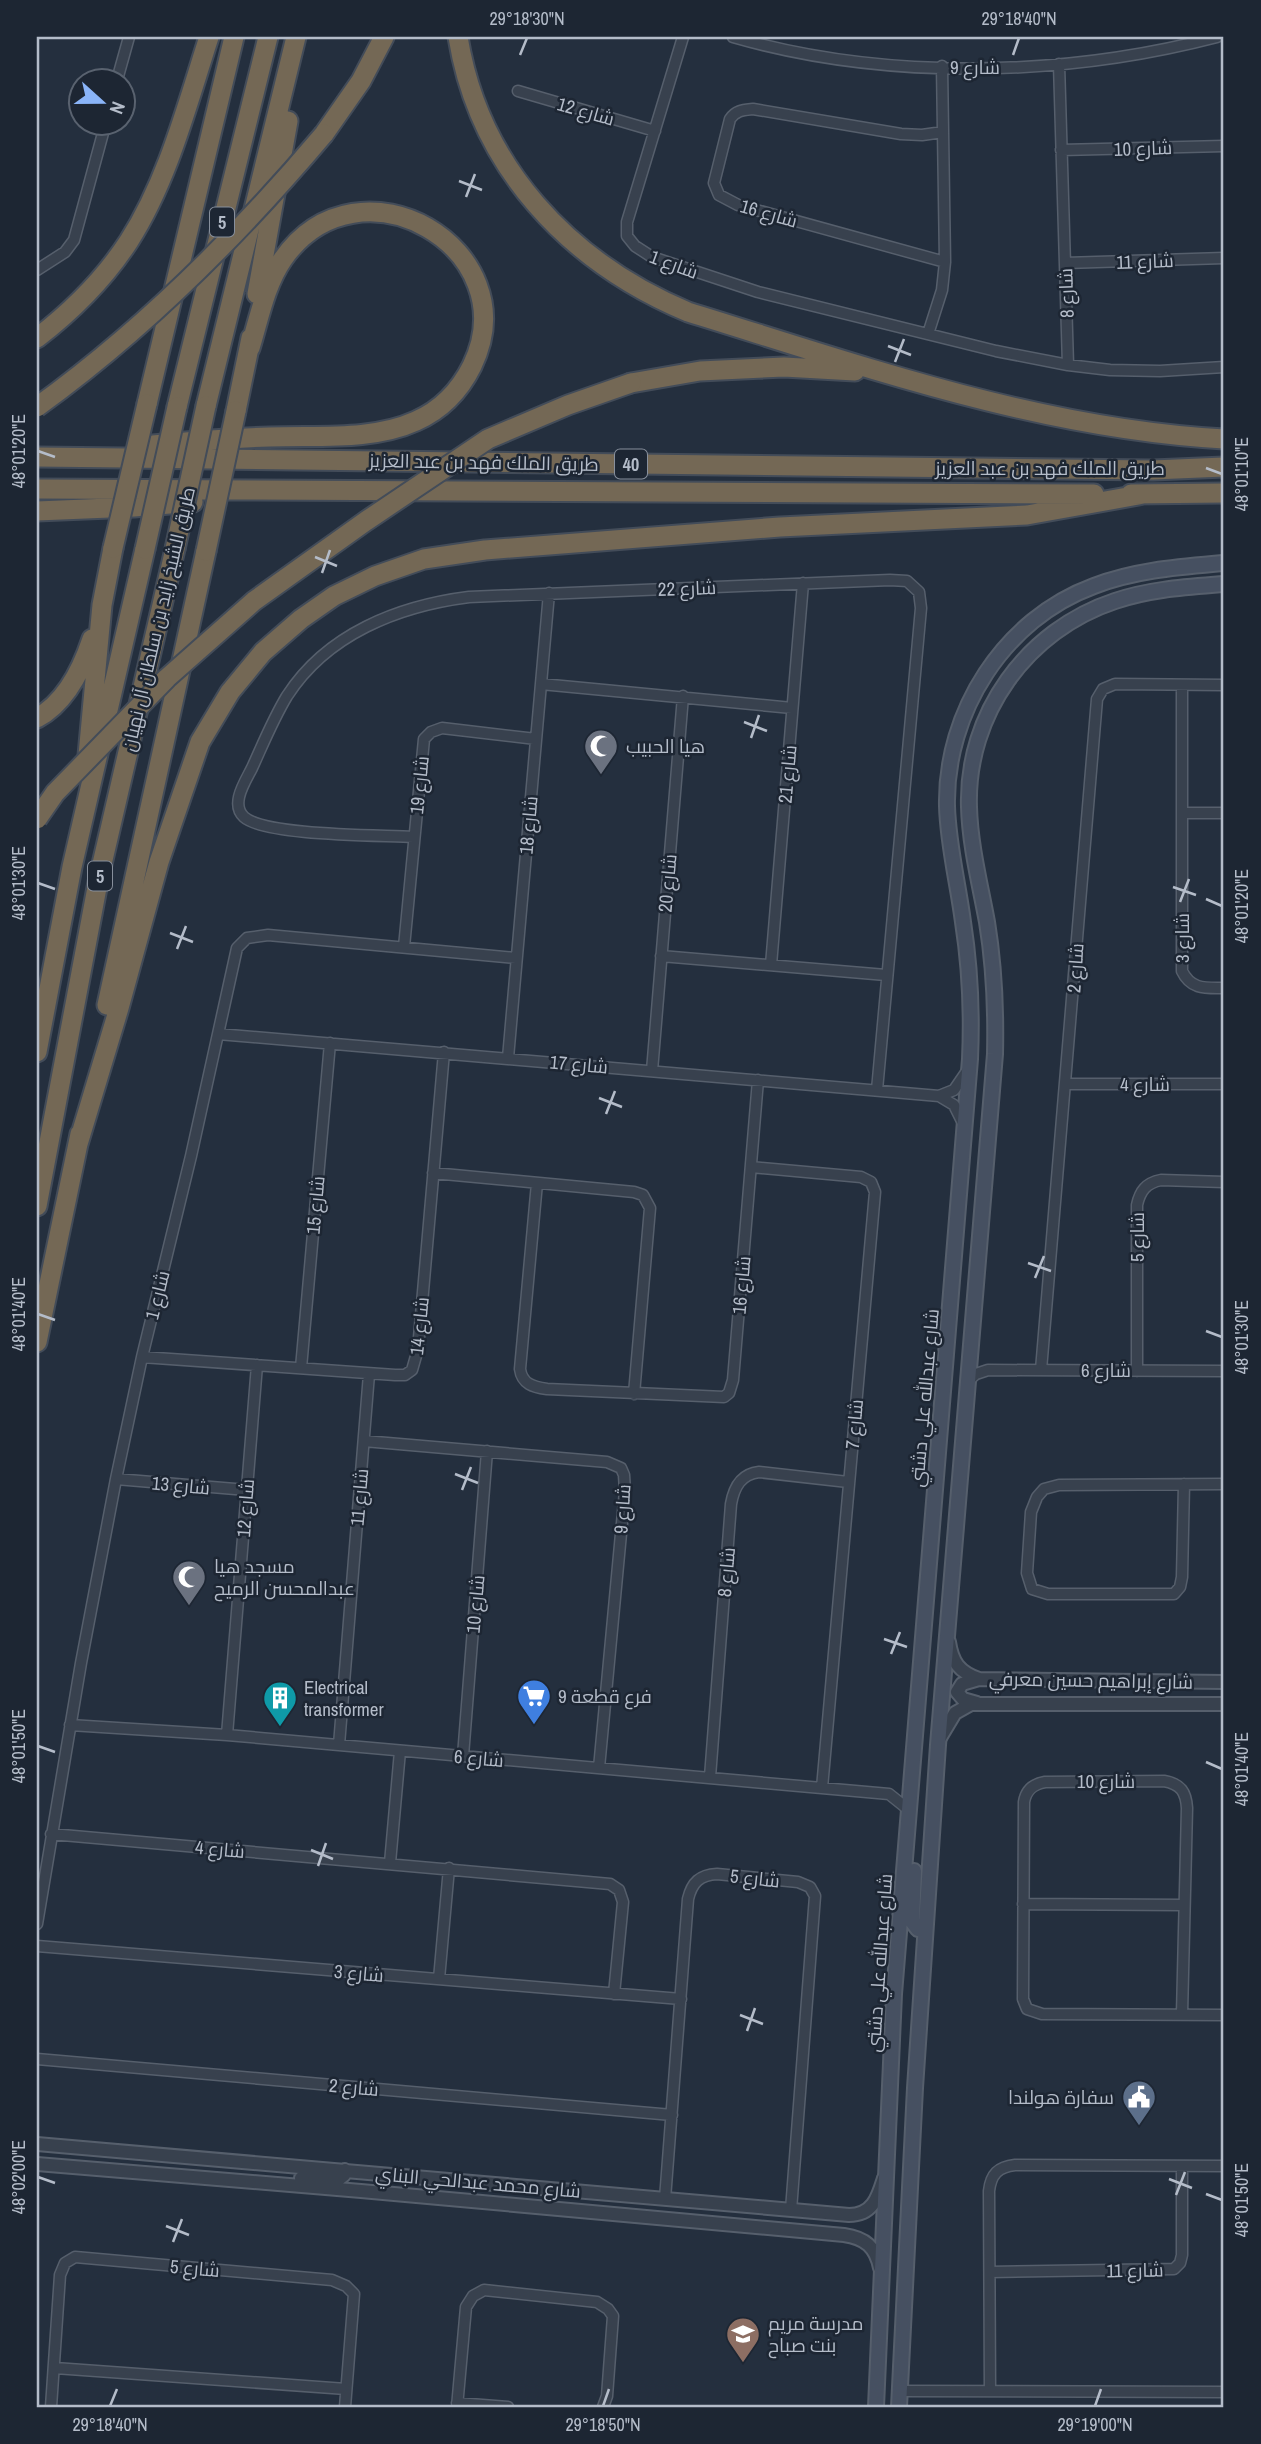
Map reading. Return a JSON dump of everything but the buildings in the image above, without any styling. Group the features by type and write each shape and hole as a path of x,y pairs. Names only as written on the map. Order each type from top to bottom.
{"highway":[{"path":"37,338 94,286 129,241 160,182 209,37"},
{"path":"72,867 85,782 102,605 113,548 234,37"},
{"name":"طريق الشيخ زايد بن سلطان آل نهيان","path":"37,1052 72,867 177,407 268,37"},
{"name":"طريق الشيخ زايد بن سلطان آل نهيان","path":"37,1206 99,877 206,406 296,37"},
{"path":"37,1342 250,348 302,37"},
{"path":"37,407 118,344 174,295 260,209 324,134 361,81 384,37"},
{"path":"458,37 465,68 481,113 514,176 550,221 608,270 647,293 688,312 925,384"},
{"path":"46,456 196,441 364,434 407,424 439,407 457,390 470,370 482,334 480,296 465,262 449,243 431,229 393,213 356,213 323,224 304,236 288,252 271,281 250,348"},
{"path":"37,819 55,793 167,678 254,601 488,439 568,405 631,383 701,371 784,367 858,371 925,384 1079,421 1224,439"},
{"name":"طريق الملك فهد بن عبد العزيز","path":"46,456 1153,470 1224,467"},
{"name":"طريق الملك فهد بن عبد العزيز","path":"37,489 1144,495 1224,493"},
{"path":"37,511 176,504 260,492"},
{"path":"78,1144 159,862 200,741 230,692 263,652 301,619 334,596 375,576 424,559 485,550 780,527 1027,515 1144,495"},
{"path":"37,718 64,695 74,679 90,645 102,605"}],"main road":[{"name":"شارع عبدالله علي دشتي","path":"876,2407 898,1956 970,1059 967,949 951,853 947,786 954,743 961,722 986,671 1004,649 1039,617 1063,601 1092,586 1139,573 1224,563"},
{"path":"1217,585 1206,580 1209,574 1224,572"},
{"path":"899,2407 925,1930 995,1034 991,950 969,805 971,766 990,708 1011,673 1055,631 1104,605 1131,597 1169,589 1217,585"},
{"path":"967,949 973,941 979,942 981,946 988,1014 995,1034"},
{"path":"909,1810 915,1846 912,1922 918,1930 925,1930"},
{"path":"898,1956 904,1946 912,1947 916,1952 909,2039 910,2056 916,2072"}],"street":[{"path":"121,66 129,37"},
{"name":"شارع 1","path":"683,37 626,230 631,242 639,250 652,257 774,297 996,351 1068,365"},
{"name":"شارع 9","path":"733,37 822,58 942,66 1059,64 1118,57 1217,37"},
{"name":"شارع 8","path":"1059,64 1068,365"},
{"path":"929,334 942,290 945,262 942,66"},
{"name":"شارع 12","path":"517,90 655,131"},
{"name":"شارع 16","path":"943,131 922,135 901,134 753,109 743,110 730,118 714,183 719,195 738,205 945,262"},
{"path":"37,270 65,252 74,240 102,136"},
{"name":"شارع 10","path":"1061,150 1224,146"},
{"name":"شارع 11","path":"1065,263 1224,258"},
{"path":"1068,365 1131,371 1224,367"},
{"name":"شارع 22","path":"413,837 298,830 263,825 244,817 239,810 238,799 288,694 309,669 341,640 389,616 427,604 468,597 900,580 913,585 920,597 877,1090"},
{"name":"شارع 21","path":"771,965 803,583"},
{"name":"شارع 18","path":"508,1058 549,593"},
{"path":"541,684 792,708"},
{"name":"شارع 2","path":"1041,1370 1097,699 1103,689 1115,684 1224,685"},
{"name":"شارع 3","path":"1182,685 1182,971 1190,983 1198,987 1224,988"},
{"name":"شارع 20","path":"652,1071 683,696"},
{"name":"شارع 19","path":"404,947 423,743 430,732 447,728 536,739"},
{"path":"1183,813 1224,813"},
{"name":"شارع 1","path":"37,1924 70,1725 116,1479 234,954 239,944 247,938 268,935 516,958"},
{"path":"661,956 886,975"},
{"name":"شارع 17","path":"218,1034 939,1096"},
{"name":"شارع 15","path":"301,1368 330,1043"},
{"name":"شارع 14","path":"142,1357 369,1374 405,1375 412,1370 416,1361 444,1052"},
{"path":"939,1096 948,1094 959,1086 970,1059"},
{"name":"شارع 16","path":"537,1183 521,1376 529,1384 541,1388 724,1397 729,1393 733,1380 758,1080"},
{"name":"شارع 4","path":"1066,1084 1224,1084"},
{"path":"939,1096 950,1101 957,1109 965,1133"},
{"name":"شارع 7","path":"751,1167 855,1175 868,1180 875,1188 822,1788"},
{"path":"433,1173 637,1192 643,1195 649,1203 634,1394"},
{"name":"شارع 5","path":"1137,1371 1137,1205 1141,1192 1151,1183 1161,1180 1224,1182"},
{"path":"969,1354 976,1364 988,1370"},
{"name":"شارع 12","path":"227,1735 257,1365"},
{"name":"شارع 6","path":"967,1382 976,1374 988,1370 1224,1371"},
{"name":"شارع 11","path":"339,1745 369,1374"},
{"name":"شارع 9","path":"364,1441 610,1462 620,1466 625,1491 599,1768"},
{"name":"شارع 10","path":"463,1756 487,1451"},
{"name":"شارع 8","path":"710,1777 732,1504 736,1487 742,1479 754,1472 848,1482"},
{"name":"شارع 13","path":"116,1479 247,1490"},
{"path":"1184,1484 1182,1577 1180,1587 1174,1594 1048,1594 1032,1589 1027,1573 1031,1512 1037,1497 1044,1489 1059,1485 1184,1484 1224,1484"},
{"name":"شارع إبراهيم حسين معرفي","path":"948,1630 953,1660 965,1673 979,1679 1224,1682"},
{"path":"979,1679 962,1684 957,1693 963,1699 979,1703"},
{"name":"شارع إبراهيم حسين معرفي","path":"938,1745 942,1732 955,1713 968,1705 979,1703 1224,1703"},
{"name":"شارع 6","path":"70,1725 227,1735 889,1794"},
{"path":"390,1863 400,1751"},
{"path":"909,1810 889,1794 911,1780"},
{"name":"شارع 10","path":"1182,2014 1186,1801 1180,1786 1164,1782 1045,1782 1033,1785 1024,1802 1025,2006 1030,2011 1042,2014 1224,2015"},
{"name":"شارع 4","path":"51,1834 604,1883 616,1887 622,1896 623,1906 614,1994"},
{"path":"439,1979 449,1868"},
{"name":"شارع 5","path":"665,2199 688,1899 697,1880 705,1875 717,1874 799,1882 813,1889 815,1907 791,2210"},
{"path":"1023,1904 1183,1905"},
{"name":"شارع 3","path":"37,1946 681,1999"},
{"name":"شارع 2","path":"37,2059 672,2115"},
{"name":"شارع محمد عبدالحي البناي","path":"37,2144 839,2214 859,2214 872,2207 886,2164"},
{"name":"شارع محمد عبدالحي البناي","path":"37,2164 361,2191 856,2238 869,2244 876,2252 881,2278"},
{"path":"990,2391 990,2182 995,2173 1015,2165 1224,2166"},
{"name":"شارع 11","path":"990,2272 1174,2269 1180,2263 1182,2255 1182,2166"},
{"path":"256,2182 278,2177 339,2179 345,2170"},
{"path":"361,2191 362,2183 367,2179 455,2187 489,2183"},
{"path":"711,2223 741,2220 840,2228 844,2219 839,2214"},
{"name":"شارع 5","path":"51,2407 60,2275 65,2263 75,2257 332,2280 346,2286 354,2294 345,2407"},
{"path":"508,2407 457,2405 466,2307 472,2296 484,2290 597,2302 608,2309 613,2316 607,2396 603,2407"},
{"path":"55,2368 346,2389"},
{"path":"900,2390 1224,2392"}],"place":[{"name":"هيا الحبيب","path":"601,776"},
{"name":"مسجد هيا عبدالمحسن الرميح","path":"189,1607"},
{"name":"فرع قطعة 9","path":"534,1726"},
{"name":"Electrical transformer","path":"280,1728"},
{"name":"سفارة هولندا","path":"1139,2127"},
{"name":"مدرسة مريم بنت صباح","path":"743,2364"}]}
